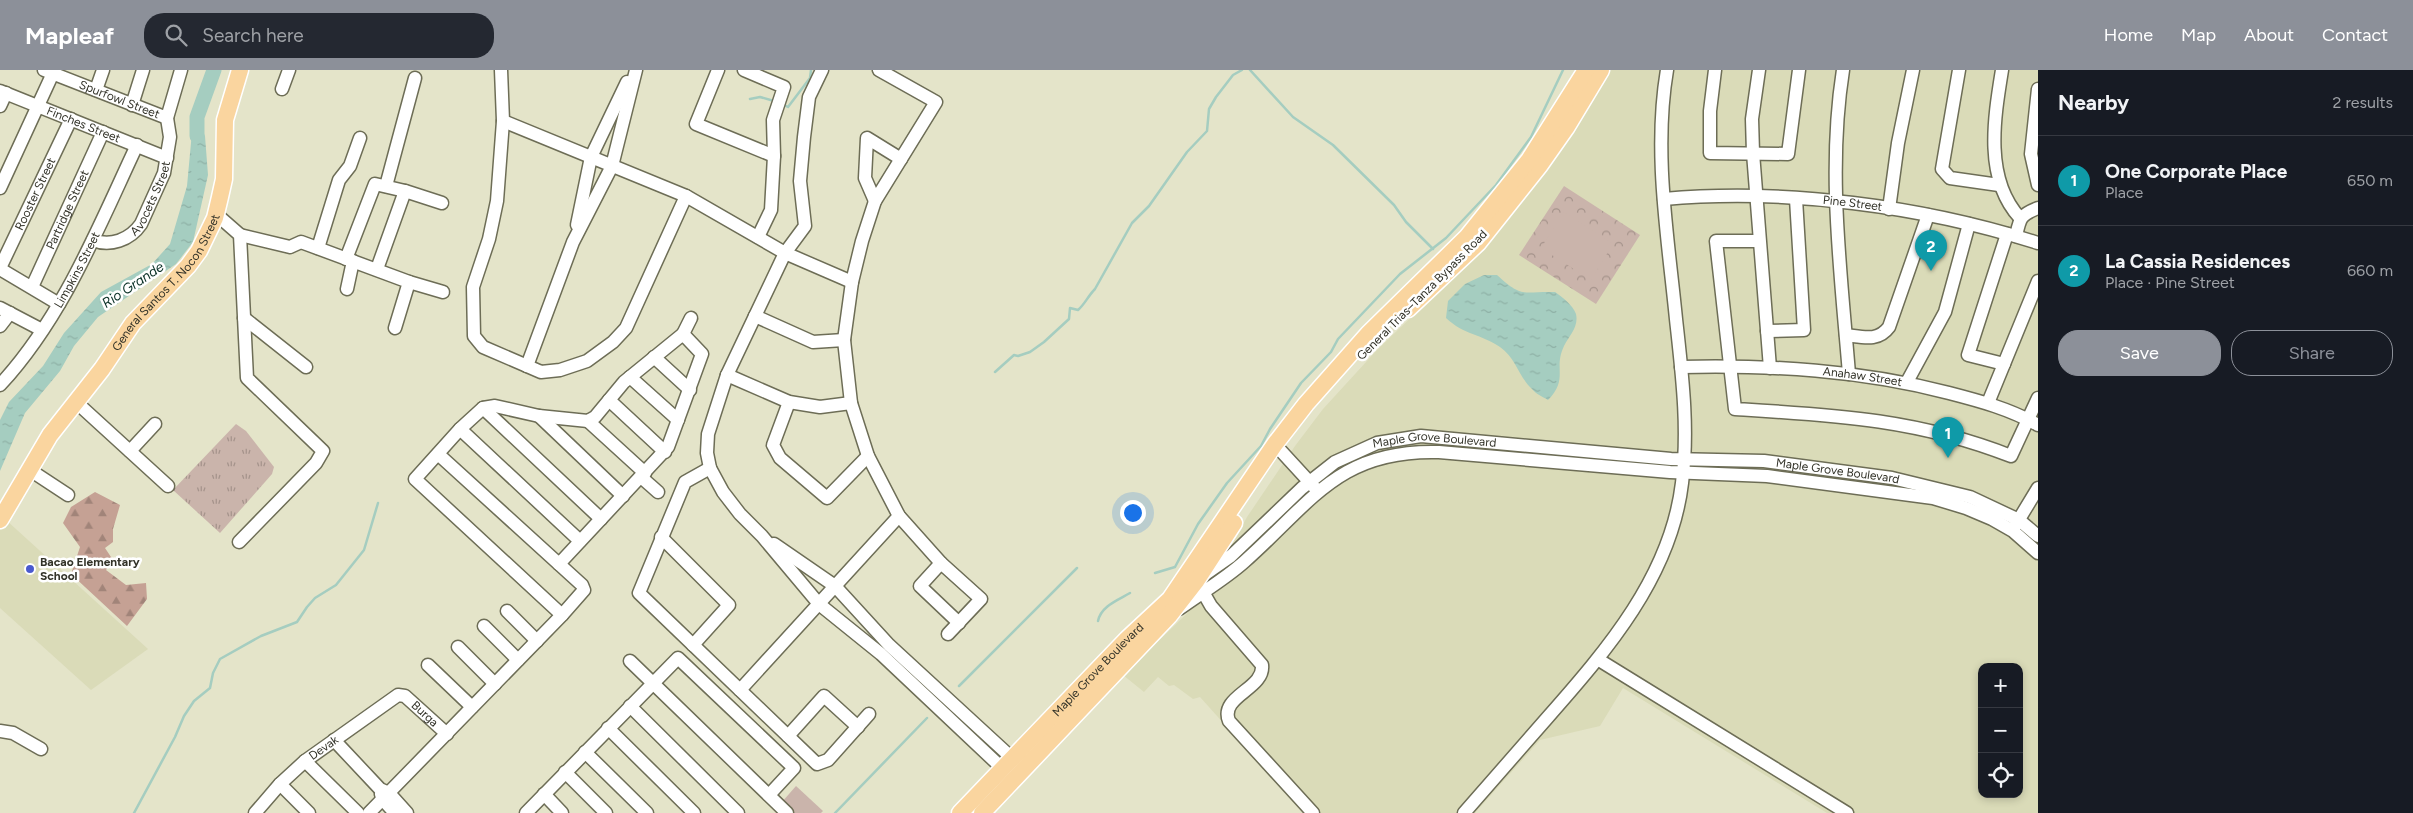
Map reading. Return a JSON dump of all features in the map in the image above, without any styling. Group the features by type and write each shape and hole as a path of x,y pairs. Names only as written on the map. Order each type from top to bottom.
{"main road":[{"name":"General Santos T. Nocon Street","path":"0,520 50,435 102,370 133,323 188,266 199,251 216,214 224,179 225,120 240,70"},
{"name":"General Trias–Tanza Bypass Road","path":"1170,599 1274,444 1306,404 1368,334 1468,237 1530,160 1586,70"},
{"name":"General Trias–Tanza Bypass Road","path":"1169,616 1200,586 1281,451 1316,406 1368,346 1478,243 1540,166 1566,128 1601,70"},
{"name":"Maple Grove Boulevard","path":"960,813 1127,639 1170,599"},
{"name":"Maple Grove Boulevard","path":"982,813 1169,616"}],"street":[{"path":"96,90 102,70"},
{"path":"132,105 143,70"},
{"path":"167,118 181,70"},
{"path":"282,89 289,70"},
{"path":"501,70 503,121 497,201 489,239 472,287 474,336 483,347 540,372 560,370 587,361 613,342 626,328 686,196"},
{"path":"527,366 573,242 612,166 634,70"},
{"path":"573,242 591,157 634,70"},
{"path":"718,70 696,124 774,156"},
{"path":"744,70 784,87 773,120 774,156 771,210 758,237"},
{"path":"822,70 810,97 804,137 800,181 805,226 785,253 727,375 708,434 707,453 710,468 723,492 819,604 885,649"},
{"path":"879,70 936,102 875,201 862,240 852,282 844,340 851,403 868,456 899,516 941,563 981,600 948,634"},
{"path":"1464,813 1598,660 1648,585 1666,548 1680,497 1684,459 1685,409 1664,199 1662,112 1666,70"},
{"path":"1715,70 1710,111 1710,153 1788,154 1798,70"},
{"path":"1759,70 1752,119 1753,153 1770,368"},
{"path":"1843,70 1836,137 1836,202 1849,374"},
{"path":"1889,209 1898,143 1913,70"},
{"path":"1959,70 1942,168 1950,178 1999,185"},
{"path":"2002,70 1995,126 1996,168 1999,185 2010,207 2020,218"},
{"path":"0,188 38,106 49,72"},
{"name":"Spurfowl Street","path":"49,72 167,118"},
{"path":"386,186 415,78"},
{"path":"2038,89 2031,154 2038,185"},
{"path":"0,106 3,92"},
{"name":"Finches Street","path":"3,92 167,158"},
{"name":"Avocets Street","path":"93,240 102,244 113,243 138,228 164,173 170,137 167,118"},
{"name":"Rooster Street","path":"0,268 71,119"},
{"path":"503,121 686,196 785,253 852,282"},
{"name":"Partridge Street","path":"32,287 104,132"},
{"path":"318,248 339,180 350,166 360,138"},
{"path":"875,201 865,178 867,138 902,159"},
{"name":"Limpkins Street","path":"0,385 23,360 59,304 93,240 137,145"},
{"path":"347,289 350,260 374,186 386,186 442,203"},
{"path":"377,269 405,191"},
{"name":"Pine Street","path":"1664,199 1756,197 1836,202 1928,215 2038,243"},
{"path":"1767,331 1804,330 1796,199"},
{"path":"2004,364 1968,355 2011,235 2020,218 2025,213 2038,208"},
{"path":"216,214 240,235 282,246 292,247 301,242 409,282 443,292"},
{"path":"1846,335 1872,338 1885,332 1889,326 1928,215"},
{"path":"1907,382 1945,312 1969,224"},
{"path":"239,542 316,463 323,452 247,378 240,235"},
{"path":"1760,241 1716,241 1735,409 1870,419 1971,440 2011,456 2033,422 2038,398"},
{"path":"0,268 59,304"},
{"path":"395,328 409,282"},
{"path":"1988,403 2038,283"},
{"path":"0,326 5,310 42,330"},
{"path":"755,316 813,342 844,340"},
{"path":"244,318 306,367"},
{"path":"562,615 414,479 460,429 483,408 496,406 540,416 588,421 595,417 630,377 683,334 691,318"},
{"path":"559,564 664,452 690,390 702,354 683,334"},
{"path":"654,357 690,390"},
{"name":"Anahaw Street","path":"1681,367 1730,366 1770,368 1849,374 1907,382 1988,403 2033,422"},
{"path":"727,375 789,402 820,407 851,403"},
{"path":"630,377 678,420"},
{"path":"609,400 664,452"},
{"path":"76,402 168,486"},
{"path":"789,402 773,445 780,458 827,498 868,456"},
{"path":"483,408 601,519"},
{"path":"540,416 623,496"},
{"path":"588,421 658,492"},
{"path":"130,451 155,424"},
{"path":"460,429 580,541"},
{"name":"Maple Grove Boulevard","path":"1170,599 1200,586 1231,556 1313,486 1335,462 1366,447 1390,440 1422,436 1684,459 1764,461 1892,478 1970,497 1997,508 2016,525 2038,553"},
{"path":"1281,451 1313,486"},
{"name":"Maple Grove Boulevard","path":"1313,486 1365,462 1396,454 1416,452 1683,473 1767,476 1933,498 2016,525 2038,536"},
{"path":"368,813 384,794 447,734 584,590 582,585 438,454"},
{"path":"710,468 685,482 639,593 817,764 828,760 869,714"},
{"path":"30,470 68,495"},
{"path":"2016,525 2038,488"},
{"path":"740,690 899,516"},
{"path":"762,536 835,586 885,649 1008,764"},
{"path":"661,538 728,605 693,645"},
{"path":"941,563 920,586 959,623"},
{"path":"1200,586 1211,606 1254,653 1263,668 1258,679 1229,706 1227,713 1229,721 1313,813"},
{"path":"507,611 537,640"},
{"path":"484,626 518,660"},
{"path":"458,648 495,684"},
{"path":"526,813 678,658 794,768 769,795"},
{"path":"1598,660 1847,813"},
{"path":"630,661 787,813"},
{"path":"428,665 472,707"},
{"name":"Burga","path":"402,694 447,734"},
{"name":"Devak","path":"261,811 280,784 305,761 402,694"},
{"path":"788,736 824,696 858,727"},
{"path":"630,706 738,813"},
{"path":"608,728 694,813"},
{"path":"0,731 13,733 41,749"},
{"path":"334,740 384,794 407,813"},
{"path":"585,752 647,813"},
{"path":"305,761 358,813"},
{"path":"566,772 606,813"},
{"path":"280,784 309,813"},
{"path":"384,794 395,813"},
{"path":"544,794 562,813"}],"shaded area":[{"path":"1609,70 2038,70 2038,813 1827,813 1623,688 1600,726 1540,740 1475,813 1304,813 1200,697 1193,699 1174,685 1169,686 1158,677 1144,692 1123,675 1201,600 1247,517 1295,446 1323,409 1377,350 1449,281"},
{"name":"Bacao Elementary School","path":"6,520 148,649 91,690 0,608 0,530"}],"green space":[{"path":"1564,186 1640,235 1596,304 1519,255"},
{"path":"1564,212 1613,244 1591,280 1541,248"},
{"path":"236,424 246,431 274,467 272,474 220,533 173,490"},
{"path":"95,492 120,505 113,529 113,542 105,548 113,560 106,570 126,585 146,583 147,599 127,626 71,574 80,547 63,523 71,507"},
{"path":"796,786 823,811 821,813 794,813 782,802"}],"water":[{"path":"197,117 205,136 208,175 193,242 176,264 98,317 74,346 60,371 25,413 0,471 0,420 9,402 43,366 64,333 101,292 152,264 170,244 187,186 192,132"},
{"path":"1484,275 1497,275 1518,291 1529,293 1555,292 1575,311 1576,323 1561,354 1558,386 1548,400 1535,392 1527,384 1505,351 1486,339 1459,328 1446,318 1448,301 1465,284"}],"waterway":[{"name":"Rio Grande","path":"197,136 197,117 214,70"},
{"path":"782,104 788,107 810,78 811,70"},
{"path":"995,372 1014,355 1018,356 1030,352 1044,342 1069,319 1070,308 1078,310 1083,305 1095,289 1132,223 1149,206 1187,152 1207,131 1209,109 1216,97 1233,75 1242,70"},
{"path":"1250,70 1293,117 1333,145 1394,205 1406,222 1433,249"},
{"path":"1155,573 1175,567 1198,524 1227,483 1261,446 1270,429 1301,383 1331,352 1338,339 1400,274 1446,238 1496,185 1531,137 1563,70"},
{"path":"750,99 760,97 774,101"},
{"path":"134,813 175,737 184,716 194,701 210,688 213,673 220,659 261,636 297,622 315,598 336,585 364,550 378,503"},
{"path":"959,686 1077,568"},
{"path":"1098,621 1106,607 1130,593"},
{"path":"835,813 927,718"}],"place":[{"name":"La Cassia Residences","path":"1931,271"},
{"name":"One Corporate Place","path":"1948,458"},
{"name":"Bacao Elementary School","path":"30,569"}]}
